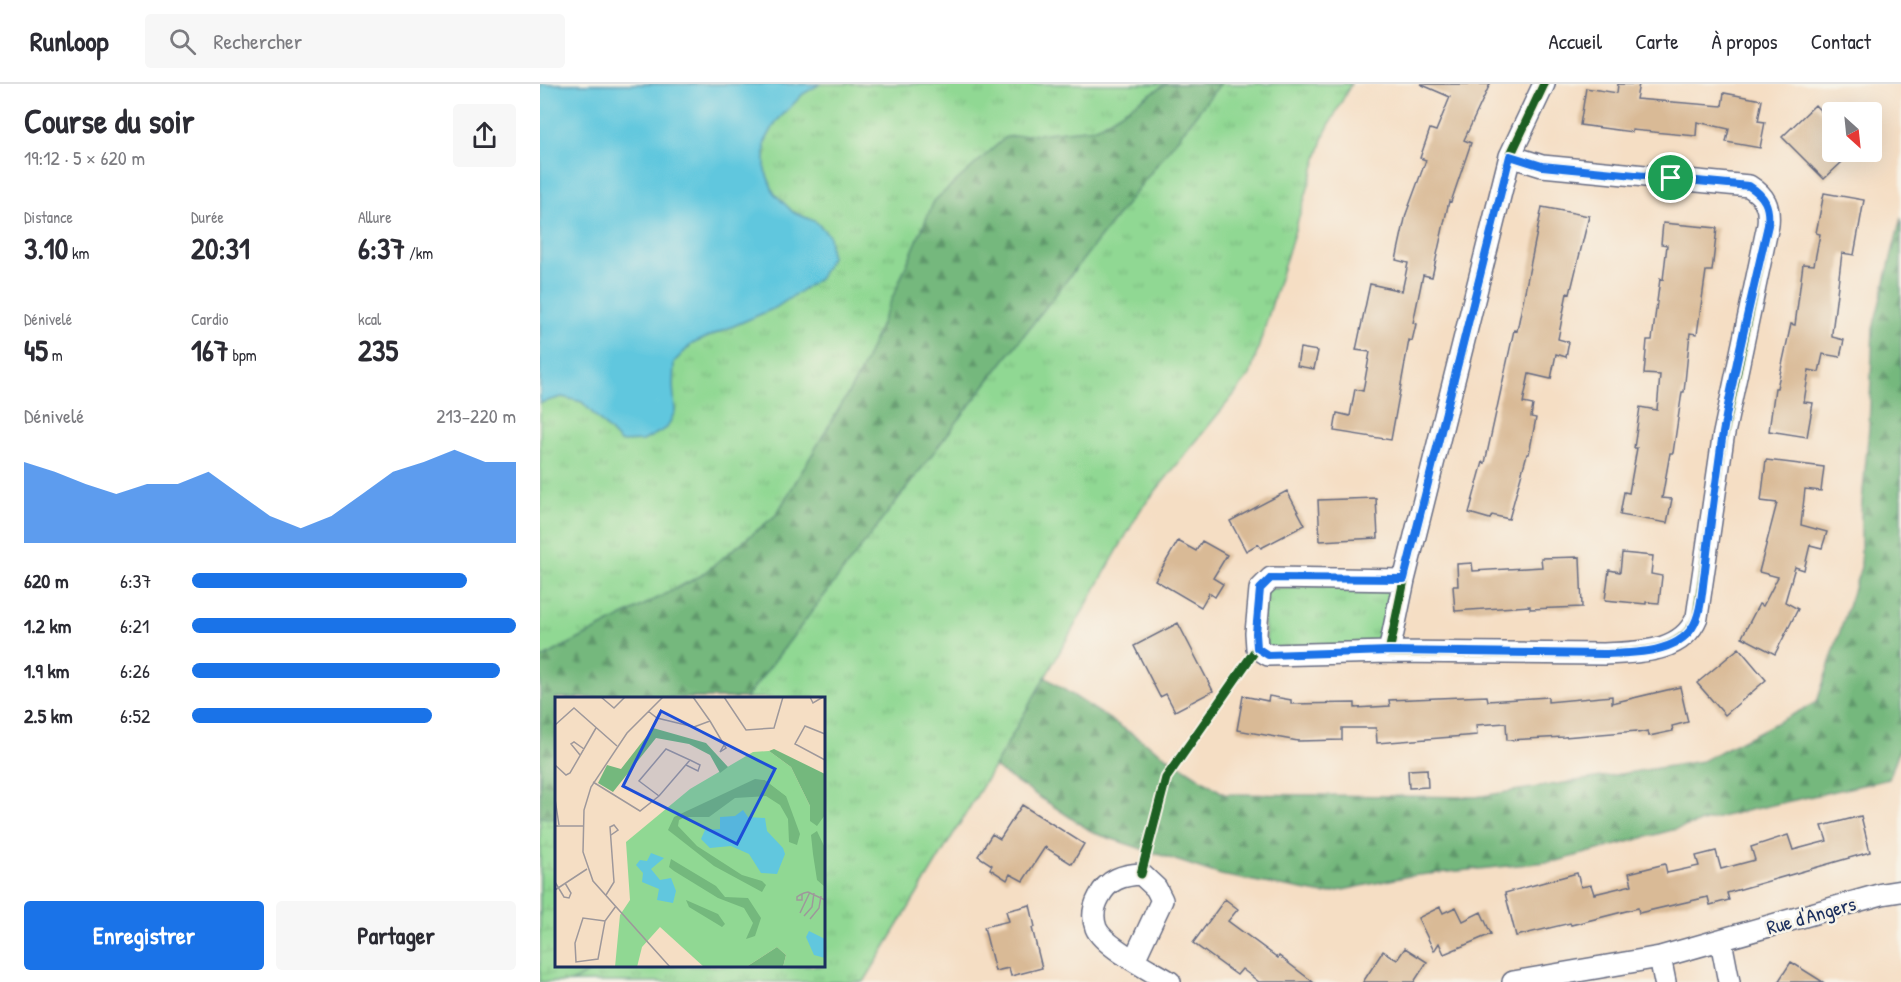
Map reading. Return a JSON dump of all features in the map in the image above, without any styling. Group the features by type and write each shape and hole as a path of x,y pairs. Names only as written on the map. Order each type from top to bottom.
{"street":[{"path":"1389,651 1404,579 1510,156 1544,84"},
{"path":"1404,579 1271,578 1260,589 1257,648 1268,655 1389,651 1604,654 1635,652 1672,645 1693,627 1697,617 1722,438 1768,225 1768,206 1764,197 1749,186 1542,166 1510,156"},
{"name":"Rue d'Angers","path":"1513,982 1660,957 1882,894 1901,891"},
{"path":"1721,941 1729,982"},
{"path":"1660,957 1665,982"},
{"path":"1134,960 1170,982"}],"green space":[{"path":"540,84 1351,84 1325,133 1250,375 1141,509 994,767 864,982 540,982"},
{"path":"1166,84 1220,84 999,367 747,697 555,697 555,819 540,817 540,659 700,576 776,515 859,375 934,201 1006,137 1096,128"},
{"path":"1901,218 1901,745 1889,779 1732,814 1557,861 1409,876 1324,894 1221,875 1094,833 994,767 1045,677 1224,794 1476,797 1702,761 1817,702 1861,567 1861,512 1869,428 1873,329"},
{"path":"1404,580 1389,652 1268,655 1260,589"},
{"path":"540,817 555,819 555,967 599,967 571,982 540,982"}],"water":[{"path":"540,84 820,84 803,94 776,122 765,142 765,170 774,193 793,212 816,222 829,235 831,257 820,278 775,308 692,344 674,362 675,411 667,428 643,441 620,442 582,402 562,397 540,403"}],"building":[{"path":"1420,84 1490,84 1464,140 1471,143 1451,202 1449,201 1432,277 1423,275 1413,323 1416,324 1412,341 1409,340 1391,440 1334,431 1337,413 1350,416 1355,389 1363,391 1370,352 1356,350 1370,284 1402,291 1408,263 1396,260 1406,214 1426,160 1420,158 1430,129 1436,131 1450,97"},
{"path":"1618,84 1639,84 1636,99 1722,106 1724,93 1762,100 1758,121 1765,122 1760,148 1726,142 1729,129 1697,122 1696,136 1632,130 1632,132 1580,125 1586,88 1617,93"},
{"path":"1815,105 1822,112 1822,162 1842,162 1824,179 1782,137"},
{"path":"1824,193 1864,200 1854,255 1842,253 1832,333 1832,337 1844,340 1840,357 1823,354 1819,372 1809,370 1804,402 1813,403 1807,437 1769,431 1775,388 1777,388 1791,324 1795,325 1803,264 1814,265 1820,234 1816,233"},
{"path":"1542,207 1589,216 1570,294 1567,293 1558,339 1569,342 1566,357 1556,354 1551,379 1529,374 1523,403 1533,405 1531,417 1536,418 1529,454 1527,454 1509,519 1492,515 1490,519 1469,513 1483,462 1485,463 1514,330 1517,331"},
{"path":"1663,223 1717,228 1712,271 1706,271 1697,334 1690,333 1684,392 1682,392 1673,453 1670,453 1662,498 1672,499 1667,523 1620,515 1624,492 1629,493 1637,448 1634,448 1640,407 1657,410 1660,375 1644,374 1647,340 1652,340 1660,279 1663,280 1667,245 1661,244"},
{"path":"1300,348 1318,351 1314,369 1297,366"},
{"path":"1766,460 1824,467 1821,491 1805,489 1801,525 1827,532 1822,548 1810,545 1804,570 1795,567 1785,602 1798,609 1775,654 1742,637 1759,604 1763,606 1778,577 1759,572 1777,503 1761,501"},
{"path":"1287,491 1305,525 1261,548 1258,544 1246,551 1230,521"},
{"path":"1376,498 1378,538 1320,541 1318,500"},
{"path":"1178,541 1196,551 1202,541 1227,555 1213,578 1223,584 1215,597 1209,593 1201,607 1155,580"},
{"path":"1622,553 1653,556 1651,574 1662,576 1659,603 1605,600 1609,570 1620,572"},
{"path":"1580,557 1582,607 1530,609 1530,606 1455,611 1453,586 1458,586 1457,564 1472,563 1473,571 1542,567 1541,558"},
{"path":"1178,623 1213,691 1175,711 1166,694 1160,697 1134,646"},
{"path":"1739,648 1766,680 1725,715 1697,683"},
{"path":"1680,687 1688,722 1672,726 1673,731 1649,736 1648,731 1638,733 1637,731 1507,740 1506,723 1476,725 1477,735 1377,743 1376,728 1342,728 1342,740 1298,741 1237,730 1243,696 1268,701 1269,696 1291,700 1291,704 1355,703 1355,708 1390,706 1389,700 1487,696 1488,701 1548,697 1548,702 1612,696 1612,703"},
{"path":"1427,769 1428,787 1409,788 1408,770"},
{"path":"1022,805 1084,844 1072,864 1045,847 1023,881 1010,874 1007,880 990,869 992,865 978,856 992,834 1000,839"},
{"path":"1861,816 1870,852 1727,893 1729,900 1710,905 1708,897 1639,913 1638,908 1516,936 1505,893 1577,873 1581,887 1591,885 1594,894 1632,885 1629,873 1665,864 1667,873 1699,866 1696,856 1716,851 1721,869 1755,860 1751,847 1788,835 1793,850 1827,841 1822,826"},
{"path":"1225,899 1238,909 1228,921 1313,982 1259,982 1242,969 1237,975 1193,943"},
{"path":"1030,905 1035,927 1032,928 1042,968 1011,976 1009,968 995,971 984,927 1009,921 1006,911"},
{"path":"1440,907 1443,913 1456,907 1463,921 1481,912 1491,934 1444,954 1439,943 1434,951 1418,918"},
{"path":"1405,948 1427,962 1414,982 1363,982 1383,951 1397,960"},
{"path":"1791,962 1823,982 1778,982"}],"cycle path":[{"path":"1510,156 1542,166 1749,186 1763,198 1767,207 1768,225 1723,438 1697,617 1681,638 1657,649 1604,654 1389,652 1404,580 1510,156 1544,84"},
{"path":"1141,874 1166,778 1257,648"}],"route":[{"path":"1510,156 1542,166 1671,178 1749,186 1764,197 1769,215 1722,438 1702,590 1693,627 1672,645 1635,652 1604,654 1389,651 1268,655 1257,648 1260,589 1271,578 1404,579 1510,156"}]}
